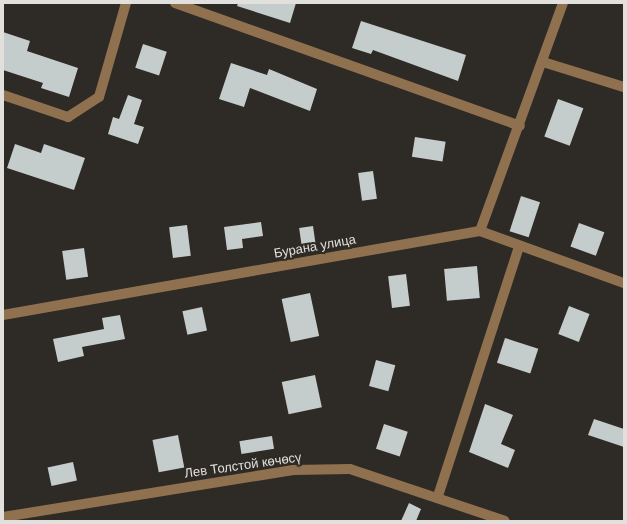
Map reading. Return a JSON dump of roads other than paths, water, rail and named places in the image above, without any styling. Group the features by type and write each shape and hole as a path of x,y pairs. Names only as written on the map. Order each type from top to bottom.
{"street":[{"path":"3,96 68,117 98,97 126,3"},
{"path":"175,3 520,126"},
{"path":"480,232 520,126 563,3"},
{"path":"543,62 624,87"},
{"name":"Бурана улица","path":"3,315 480,232 624,283"},
{"path":"438,496 519,246"},
{"name":"Лев Толстой көчөсү","path":"3,517 293,470 350,469 438,496 505,521"}]}
